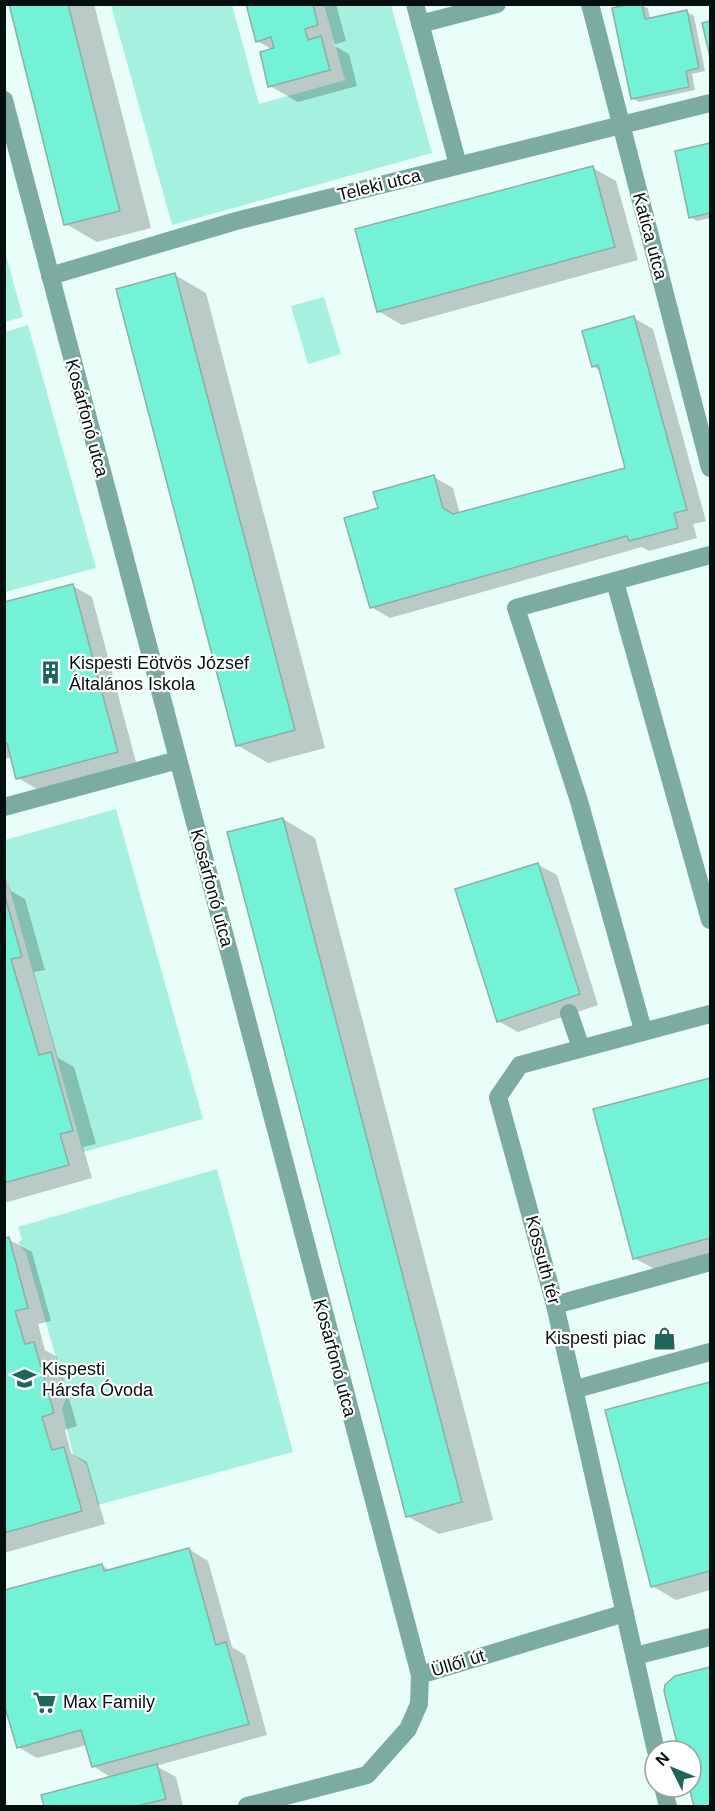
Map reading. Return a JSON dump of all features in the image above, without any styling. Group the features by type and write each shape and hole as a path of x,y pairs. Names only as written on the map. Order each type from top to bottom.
{"street":[{"path":"415,4 458,165"},
{"path":"420,24 497,4"},
{"name":"Katica utca","path":"590,4 711,468"},
{"name":"Kosárfonó utca","path":"4,100 420,1675"},
{"name":"Teleki utca","path":"50,276 236,221 711,103"},
{"path":"643,1030 579,801 516,608 711,555"},
{"path":"615,582 711,920"},
{"path":"4,807 178,760"},
{"path":"570,1013 581,1048"},
{"name":"Kossuth tér","path":"653,1739 576,1389 498,1097 520,1065 643,1030 711,1014"},
{"path":"555,1305 711,1262"},
{"path":"576,1389 711,1352"},
{"name":"Üllői út","path":"248,1806 367,1775 408,1729 419,1704 420,1675 625,1613"},
{"path":"635,1656 711,1637"}],"green space":[{"path":"111,5 232,5 259,104 345,80 324,5 391,5 432,153 172,225"},
{"path":"4,248 23,317 5,322 4,322"},
{"path":"324,297 341,354 308,364 291,306"},
{"path":"28,325 96,568 5,592 5,332"},
{"path":"116,809 203,1119 83,1152 5,872 5,840"},
{"path":"217,1169 293,1452 98,1505 86,1464 73,1454 62,1409 67,1396 26,1253 18,1242 22,1240 18,1227"}],"building":[{"path":"9,4 68,4 120,211 64,225"},
{"path":"246,4 313,4 318,25 305,29 308,40 321,36 330,70 268,87 260,52 274,48 271,37 256,42"},
{"path":"642,4 645,19 687,10 699,68 686,71 689,87 631,99 612,8"},
{"path":"710,21 710,57 702,23"},
{"path":"710,143 710,213 689,218 675,151"},
{"path":"593,166 615,247 377,312 355,229"},
{"path":"175,273 295,730 236,746 116,289"},
{"path":"634,316 687,510 674,513 678,528 629,541 627,536 370,608 344,518 378,508 373,492 434,475 443,508 453,514 625,468 598,365 592,367 582,331"},
{"name":"Kispesti Eötvös József Általános Iskola","path":"73,584 118,752 16,779 7,743 4,744 4,602"},
{"path":"283,818 462,1502 406,1517 227,832"},
{"path":"538,863 580,994 497,1022 455,889"},
{"path":"4,893 22,957 11,959 39,1055 51,1052 73,1131 60,1134 69,1165 4,1183"},
{"path":"710,1078 710,1238 633,1259 593,1109"},
{"name":"Kispesti Hársfa Óvoda","path":"9,1237 28,1308 15,1311 25,1344 34,1342 54,1413 42,1417 52,1450 64,1447 82,1511 4,1533 4,1238"},
{"path":"710,1382 710,1571 651,1587 605,1410"},
{"path":"189,1548 216,1645 226,1642 249,1724 92,1767 81,1730 17,1748 4,1704 4,1590 102,1564 104,1571"},
{"path":"710,1667 710,1806 694,1806 692,1799 703,1799 703,1739 676,1739 664,1691 665,1685 675,1676"},
{"path":"157,1764 166,1799 137,1806 44,1806 41,1795"}],"place":[{"name":"Kispesti Eötvös József Általános Iskola","path":"51,673"},
{"name":"Kispesti piac","path":"664,1338"},
{"name":"Kispesti Hársfa Óvoda","path":"24,1379"},
{"name":"Max Family","path":"45,1702"}]}
